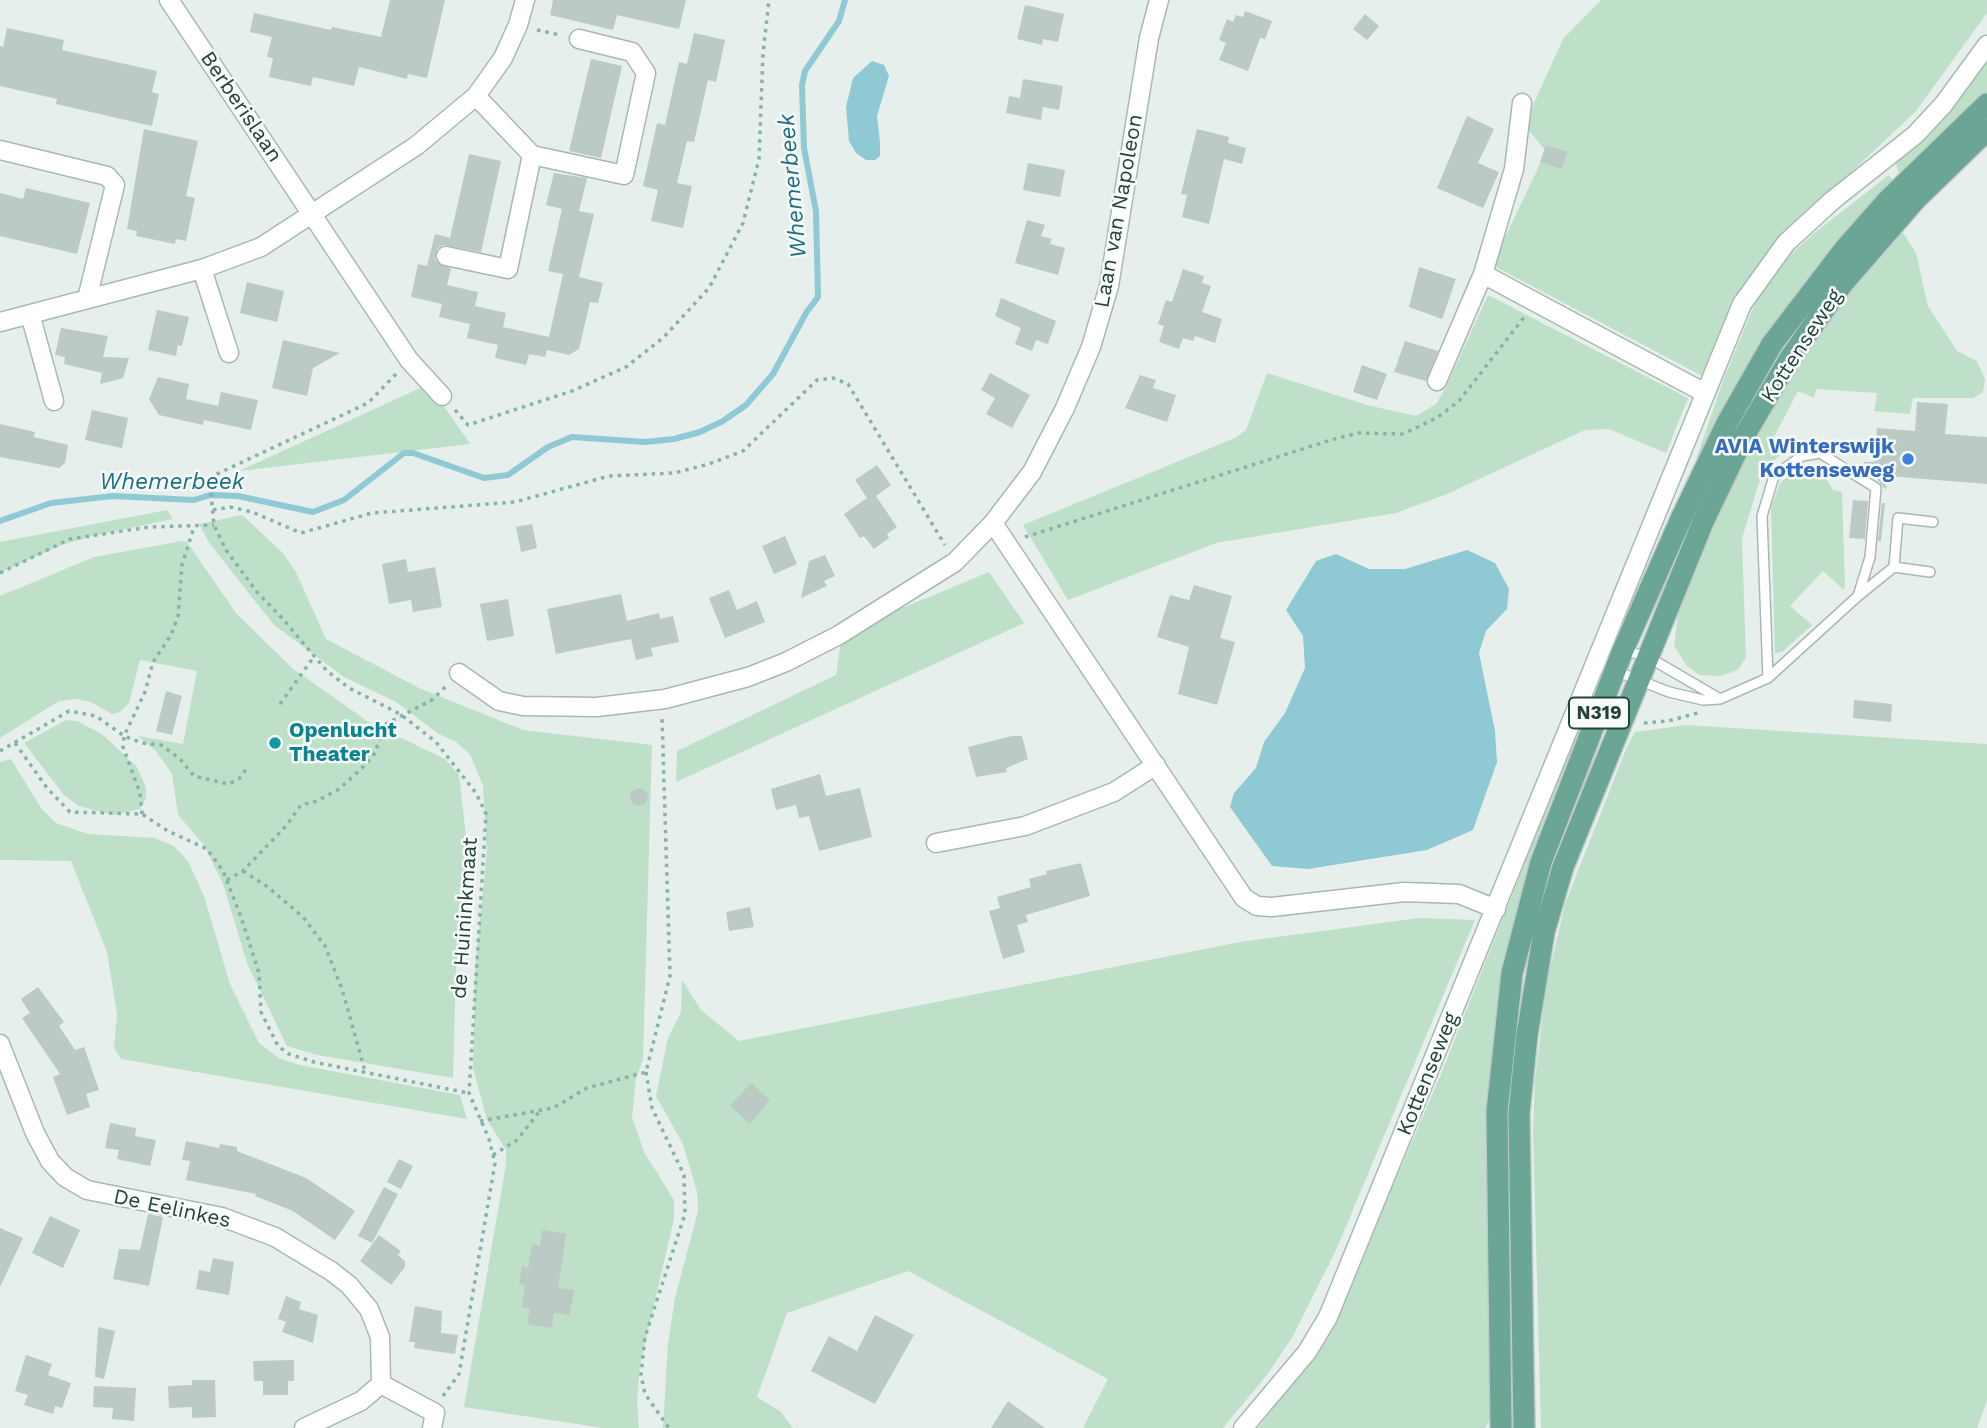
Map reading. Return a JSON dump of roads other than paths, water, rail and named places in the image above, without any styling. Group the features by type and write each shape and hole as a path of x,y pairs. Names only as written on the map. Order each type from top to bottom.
{"main road":[{"name":"Kottenseweg","path":"1524,1428 1519,1113 1527,1035 1544,932 1563,867 1703,522 1743,438 1783,369 1843,283 1909,193 1987,104"},
{"name":"Kottenseweg","path":"1501,1428 1497,1111 1512,973 1541,862 1623,650 1727,423 1772,344 1843,251 1987,130"}],"street":[{"name":"Berberislaan","path":"169,0 410,360 442,396"},
{"path":"0,322 202,269 261,247 314,215 416,146 476,96 503,58 518,25 525,0"},
{"name":"Laan van Napoleon","path":"459,673 499,701 523,706 597,707 661,700 737,680 786,662 839,635 955,562 993,523 1031,472 1048,443 1091,347 1109,286 1149,37 1159,0"},
{"path":"476,96 532,155 624,175 646,73 632,52 579,39"},
{"name":"Kottenseweg","path":"1243,1428 1307,1352 1328,1317 1742,304 1786,243 1833,200 1886,161 1943,105 1987,46"},
{"path":"1437,381 1483,274 1514,169 1522,103"},
{"path":"0,150 107,176 115,185 87,299"},
{"path":"446,256 508,270 532,155"},
{"path":"1886,161 1909,193"},
{"path":"202,269 229,353"},
{"path":"1483,274 1705,393"},
{"path":"30,314 54,401"},
{"path":"993,523 1234,886 1257,906 1288,906 1404,892 1459,894 1496,909"},
{"path":"1598,651 1623,650"},
{"path":"1598,651 1615,671"},
{"path":"936,843 1025,827 1114,792 1156,765"},
{"name":"De Eelinkes","path":"0,1044 35,1133 50,1161 65,1177 87,1190 105,1195 222,1217 303,1252 349,1285 369,1309 380,1337 381,1384"},
{"path":"304,1428 361,1401 381,1384 433,1420"}],"lane":[{"path":"1768,678 1762,516 1774,477 1802,456 1820,453 1876,488 1870,557 1858,596"},
{"path":"1615,671 1703,700 1720,699 1768,678 1894,567 1898,518 1933,522"},
{"path":"1894,567 1930,572"},
{"path":"1623,650 1648,657 1720,699"}],"water":[{"path":"872,61 884,65 889,76 877,116 880,156 875,160 866,160 856,153 849,141 846,107 853,78"},
{"path":"1467,550 1495,563 1509,589 1507,609 1486,631 1479,653 1495,731 1497,762 1473,830 1427,850 1308,869 1272,866 1230,807 1234,793 1256,768 1264,742 1285,713 1305,668 1303,636 1286,610 1316,561 1336,554 1369,569 1405,569"}],"waterway":[{"name":"Whemerbeek","path":"0,521 51,503 113,496 194,500 210,495 238,496 313,512 344,500 404,453 413,453 484,478 508,475 548,447 572,437 645,442 674,439 700,432 723,421 746,405 773,374 806,313 818,297 816,211 804,148 802,85 805,71 839,21 845,0"}],"place":[{"name":"AVIA Winterswijk Kottenseweg","path":"1908,459"},
{"name":"Openlucht Theater","path":"275,743"}]}
